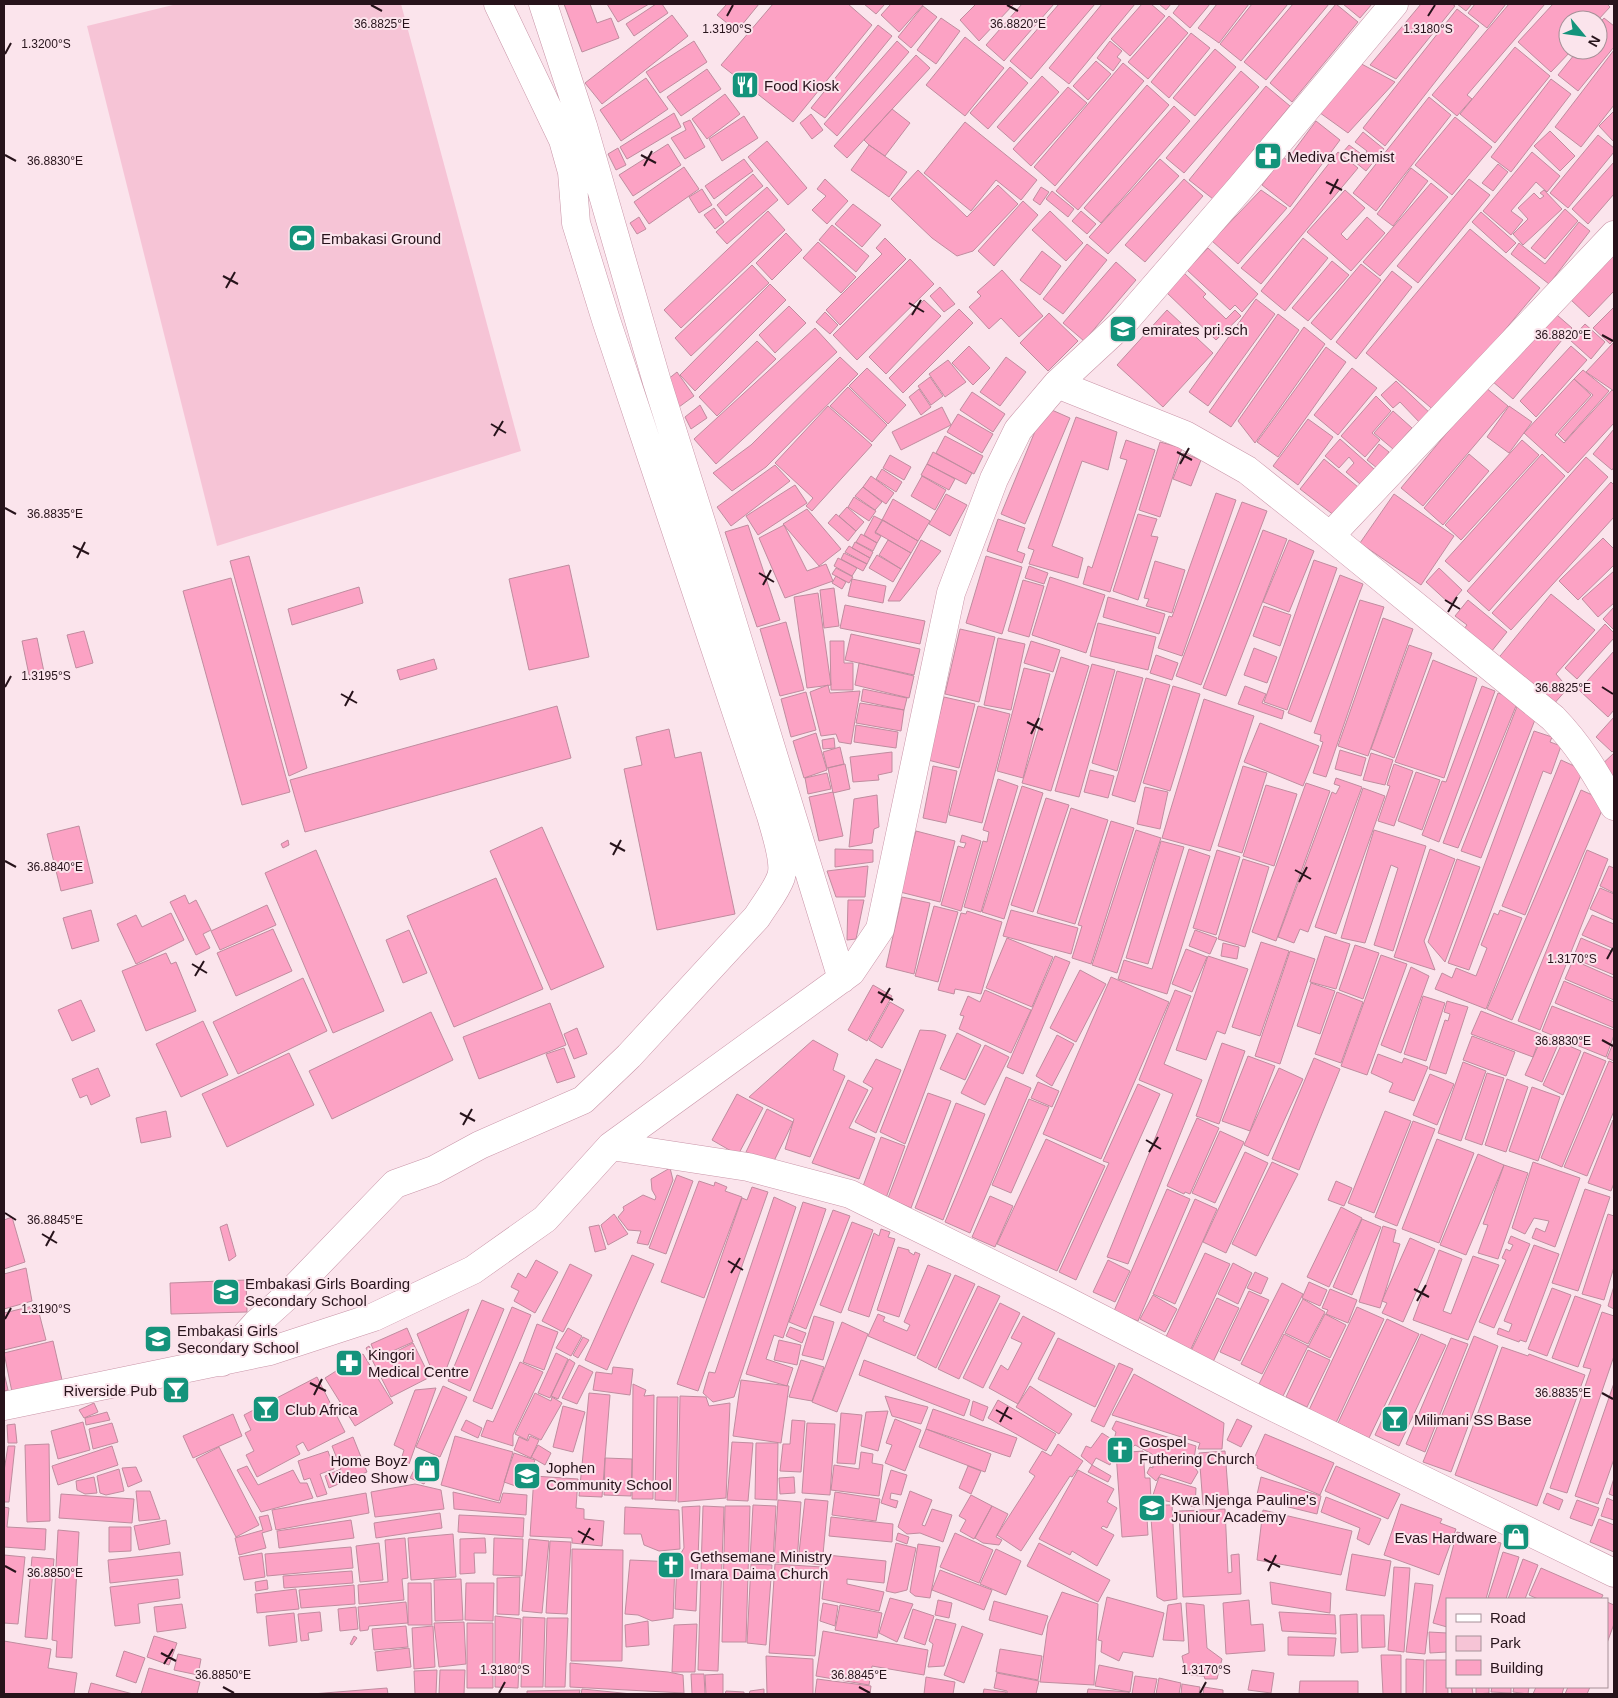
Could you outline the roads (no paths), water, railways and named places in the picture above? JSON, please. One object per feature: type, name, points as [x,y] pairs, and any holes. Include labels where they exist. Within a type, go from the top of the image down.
[{"type":"street","points":[[222,1362],[256,1324],[287,1296],[395,1184],[434,1170],[480,1145],[583,1100],[590,1094],[630,1056],[757,917],[774,892],[782,875],[780,848],[771,816],[609,329],[576,223],[572,172],[563,140],[498,4]]},
{"type":"street","points":[[543,4],[583,126],[657,382],[842,979]]},
{"type":"street","points":[[4,1406],[270,1351],[374,1317],[473,1270],[545,1219],[611,1146],[851,972],[880,929],[951,593],[994,479],[1018,430],[1057,384],[1126,321],[1394,4]]},
{"type":"street","points":[[1330,536],[1614,235]]},
{"type":"street","points":[[1057,384],[1185,434],[1247,470],[1553,718],[1574,740],[1591,765],[1614,806]]},
{"type":"street","points":[[611,1146],[748,1167],[850,1194],[1064,1299],[1257,1399],[1614,1573]]},
{"type":"place","name":"Food Kiosk","points":[[745,85]]},
{"type":"place","name":"Mediva Chemist","points":[[1268,156]]},
{"type":"place","name":"Embakasi Ground","points":[[302,238]]},
{"type":"place","name":"emirates pri.sch","points":[[1123,329]]},
{"type":"place","name":"Embakasi Girls Boarding Secondary School","points":[[226,1292]]},
{"type":"place","name":"Embakasi Girls Secondary School","points":[[158,1339]]},
{"type":"place","name":"Kingori Medical Centre","points":[[349,1363]]},
{"type":"place","name":"Riverside Pub","points":[[176,1390]]},
{"type":"place","name":"Club Africa","points":[[266,1409]]},
{"type":"place","name":"Milimani SS Base","points":[[1395,1419]]},
{"type":"place","name":"Gospel Futhering Church","points":[[1120,1450]]},
{"type":"place","name":"Home Boyz Video Show","points":[[427,1469]]},
{"type":"place","name":"Jophen Community School","points":[[527,1476]]},
{"type":"place","name":"Kwa Njenga Pauline's Juniour Academy","points":[[1152,1508]]},
{"type":"place","name":"Evas Hardware","points":[[1516,1537]]},
{"type":"place","name":"Gethsemane Ministry Imara Daima Church","points":[[671,1565]]}]
